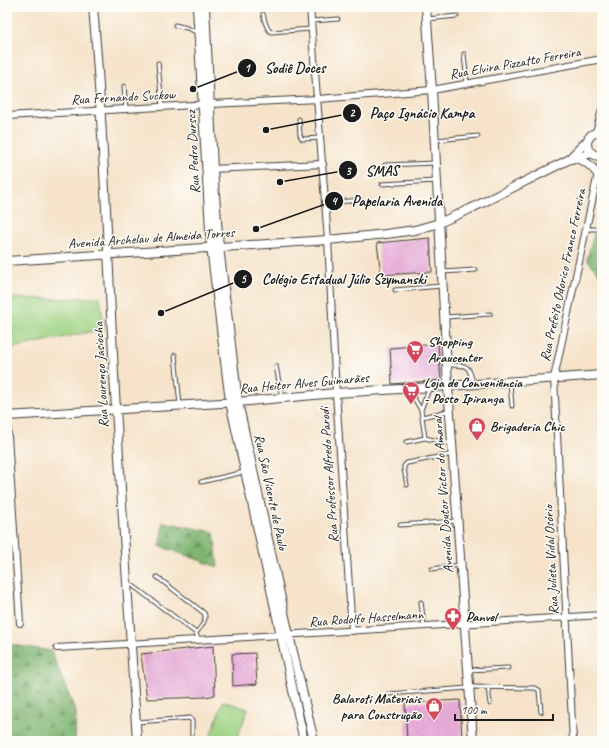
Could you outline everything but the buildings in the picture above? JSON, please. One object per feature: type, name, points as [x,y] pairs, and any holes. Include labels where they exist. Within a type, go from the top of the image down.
[{"type":"street","name":"Rua Lourenço Jasiocha","points":[[93,7],[99,74],[116,409],[137,741]]},
{"type":"street","name":"Rua Pedro Durscz","points":[[197,7],[198,33],[207,104]]},
{"type":"street","name":"Rua Pedro Durscz","points":[[205,7],[207,104],[215,247]]},
{"type":"street","name":"Rua Professor Alfredo Parodi","points":[[310,7],[323,164],[336,393],[352,631]]},
{"type":"street","name":"Avenida Doutor Victor do Amaral","points":[[426,7],[448,386],[473,741]]},
{"type":"street","name":"Rua Elvira Pizzatto Ferreira","points":[[432,90],[602,59]]},
{"type":"street","name":"Rua Fernando Suckow","points":[[7,116],[318,99],[432,90]]},
{"type":"street","points":[[599,132],[602,110]]},
{"type":"street","name":"Avenida Archelau de Almeida Torres","points":[[572,159],[592,134],[599,132]]},
{"type":"street","points":[[587,141],[589,150],[598,157]]},
{"type":"street","name":"Avenida Archelau de Almeida Torres","points":[[7,261],[328,240],[415,230],[439,223],[470,209],[572,159],[598,157]]},
{"type":"street","name":"Rua Prefeito Odorico Franco Ferreira","points":[[554,378],[598,179],[598,157]]},
{"type":"street","points":[[572,159],[584,160],[590,165],[598,179]]},
{"type":"street","points":[[210,169],[323,164]]},
{"type":"street","name":"Rua São Vicente de Paulo","points":[[215,247],[234,402],[246,472],[285,635],[314,741]]},
{"type":"street","name":"Rua Heitor Alves Guimarães","points":[[7,416],[234,402],[336,393],[429,388],[602,375]]},
{"type":"street","name":"Rua Julieta Vidal Osório","points":[[554,378],[574,741]]},
{"type":"street","name":"Rua São Vicente de Paulo","points":[[234,402],[285,635],[304,741]]},
{"type":"street","points":[[7,421],[20,623]]},
{"type":"street","name":"Rua Rodolfo Hasselmann","points":[[57,648],[197,637],[285,635],[602,615]]},
{"type":"lane","points":[[263,14],[267,27],[271,32],[312,29]]},
{"type":"lane","points":[[427,19],[457,16]]},
{"type":"lane","points":[[312,21],[338,19]]},
{"type":"lane","points":[[176,25],[198,33]]},
{"type":"lane","points":[[464,54],[467,84]]},
{"type":"lane","points":[[158,63],[162,107]]},
{"type":"lane","points":[[124,86],[126,109]]},
{"type":"lane","points":[[299,119],[300,135],[302,139],[321,138]]},
{"type":"lane","points":[[434,141],[478,136]]},
{"type":"lane","points":[[385,165],[436,162]]},
{"type":"lane","points":[[382,184],[437,181]]},
{"type":"lane","points":[[325,203],[361,200]]},
{"type":"lane","points":[[586,229],[602,229]]},
{"type":"lane","points":[[442,272],[476,270]]},
{"type":"lane","points":[[330,282],[343,280]]},
{"type":"lane","points":[[395,290],[442,286]]},
{"type":"lane","points":[[444,317],[490,314]]},
{"type":"lane","points":[[175,355],[180,405]]},
{"type":"lane","points":[[447,365],[461,365],[467,367],[470,371],[474,384]]},
{"type":"lane","points":[[276,366],[282,398]]},
{"type":"lane","points":[[510,382],[512,406]]},
{"type":"lane","points":[[426,438],[422,410],[429,388]]},
{"type":"lane","points":[[408,389],[422,410]]},
{"type":"lane","points":[[422,418],[450,410]]},
{"type":"lane","points":[[406,442],[426,438],[452,444]]},
{"type":"lane","points":[[407,485],[404,468],[407,463],[453,454]]},
{"type":"lane","points":[[201,482],[246,472]]},
{"type":"lane","points":[[400,526],[458,521]]},
{"type":"lane","points":[[432,569],[461,565]]},
{"type":"lane","points":[[126,581],[197,637],[206,616],[157,577]]},
{"type":"lane","points":[[421,602],[424,626]]},
{"type":"lane","points":[[467,670],[508,668]]},
{"type":"lane","points":[[388,694],[468,687],[535,688],[539,690],[541,712]]},
{"type":"lane","points":[[488,687],[490,704]]},
{"type":"lane","points":[[136,722],[190,718],[192,721],[192,738]]},
{"type":"green space","points":[[594,234],[602,235],[602,278],[587,259]]},
{"type":"green space","points":[[100,297],[104,329],[11,348],[7,298],[57,299]]},
{"type":"green space","points":[[163,522],[214,532],[218,567],[160,546]]},
{"type":"green space","points":[[7,644],[51,651],[76,713],[75,741],[7,741]]},
{"type":"green space","points":[[223,701],[248,709],[236,741],[209,741]]},
{"type":"place","name":"Sodiê Doces","points":[[193,89]]},
{"type":"place","name":"Paço Ignácio Kampa","points":[[266,130]]},
{"type":"place","name":"SMAS","points":[[280,182]]},
{"type":"place","name":"Papelaria Avenida","points":[[256,229]]},
{"type":"place","name":"Colégio Estadual Júlio Szymanski","points":[[161,313]]},
{"type":"place","name":"Shopping Araucenter","points":[[415,364]]},
{"type":"place","name":"Loja de Conveniência - Posto Ipiranga","points":[[411,405]]},
{"type":"place","name":"Brigaderia Chic","points":[[477,441]]},
{"type":"place","name":"Panvel","points":[[453,631]]},
{"type":"place","name":"Balaroti Materiais para Construção","points":[[434,721]]}]
